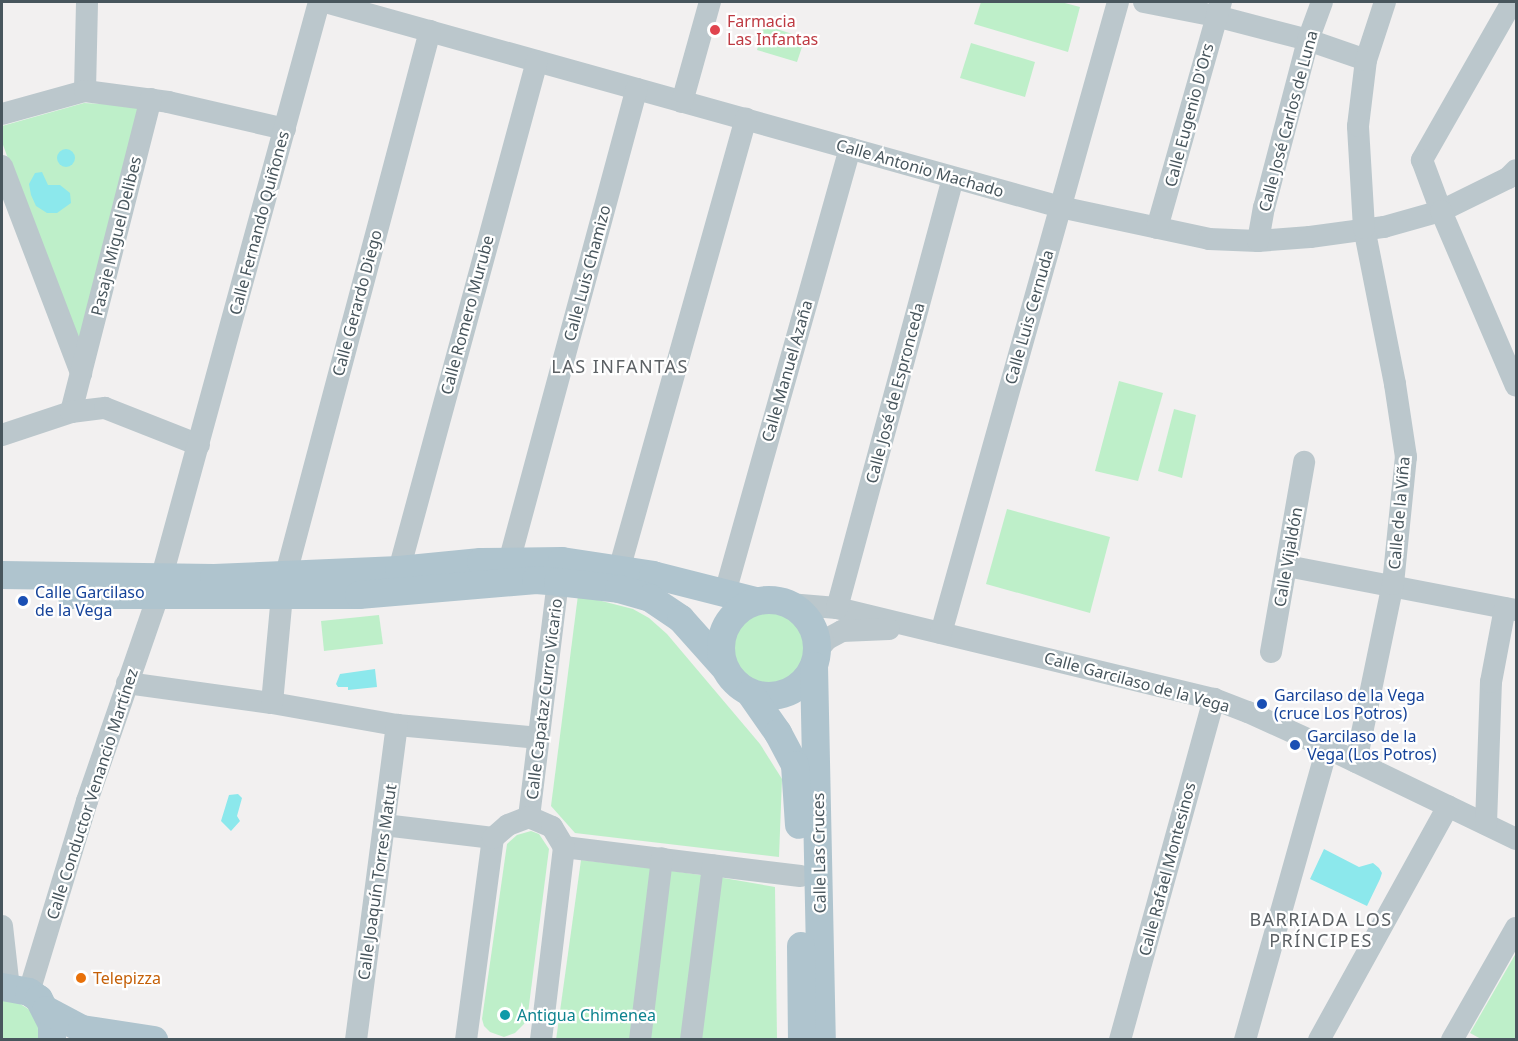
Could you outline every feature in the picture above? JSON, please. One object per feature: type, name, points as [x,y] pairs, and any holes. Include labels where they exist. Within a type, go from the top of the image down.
[{"type":"main road","points":[[284,585],[481,562],[562,561],[653,575],[756,601]]},
{"type":"main road","points":[[2,575],[160,586]]},
{"type":"main road","points":[[2,592],[160,586],[214,578],[359,595],[536,580],[619,590],[650,598],[681,619],[723,666],[734,682],[750,693],[765,697],[781,695],[795,689],[806,679],[816,659],[816,637],[811,623],[789,604],[767,599],[741,608],[729,619],[721,642],[723,666]]},
{"type":"main road","name":"Calle Las Cruces","points":[[816,659],[822,1040]]},
{"type":"main road","name":"Calle Las Cruces","points":[[750,693],[778,733],[795,765],[799,792],[802,1040]]},
{"type":"main road","points":[[21,994],[52,1024],[52,1040]]},
{"type":"main road","points":[[21,994],[82,1029],[154,1040]]},
{"type":"street","points":[[86,91],[87,2]]},
{"type":"street","name":"Calle Fernando Quiñones","points":[[160,586],[319,2]]},
{"type":"street","name":"Calle Antonio Machado","points":[[325,2],[1060,207],[1209,239],[1258,241],[1384,227],[1441,211],[1514,179]]},
{"type":"street","points":[[682,102],[707,2]]},
{"type":"street","name":"Calle Luis Cernuda","points":[[941,633],[1118,2]]},
{"type":"street","points":[[1144,2],[1218,9],[1366,60]]},
{"type":"street","name":"Calle José Carlos de Luna","points":[[1258,241],[1264,208],[1308,40],[1322,2]]},
{"type":"street","name":"Calle de la Viña","points":[[1356,762],[1393,584],[1406,457],[1395,384],[1364,228],[1358,126],[1366,60],[1385,2]]},
{"type":"street","points":[[1512,2],[1422,160],[1441,211],[1516,386]]},
{"type":"street","name":"Calle Eugenio D'Ors","points":[[1157,228],[1218,9]]},
{"type":"street","name":"Calle Gerardo Diego","points":[[272,703],[284,585],[430,31]]},
{"type":"street","name":"Calle Romero Murube","points":[[399,570],[537,61]]},
{"type":"street","name":"Calle Luis Chamizo","points":[[508,562],[637,89]]},
{"type":"street","points":[[2,114],[86,91],[151,99],[285,129]]},
{"type":"street","name":"Pasaje Miguel Delibes","points":[[71,412],[151,99]]},
{"type":"street","points":[[620,570],[746,120]]},
{"type":"street","name":"Calle Manuel Azaña","points":[[725,593],[850,148]]},
{"type":"street","points":[[2,166],[81,373]]},
{"type":"street","name":"Calle José de Espronceda","points":[[837,608],[953,178]]},
{"type":"street","points":[[2,435],[71,412],[105,408],[199,445]]},
{"type":"street","name":"Calle Vijaldón","points":[[1271,652],[1304,462]]},
{"type":"street","points":[[1287,566],[1393,584],[1511,609],[1491,682],[1486,824]]},
{"type":"street","name":"Calle Capataz Curro Vicario","points":[[529,817],[558,582]]},
{"type":"street","name":"Calle Conductor Venancio Martínez","points":[[21,994],[160,586]]},
{"type":"street","name":"Calle Garcilaso de la Vega","points":[[789,604],[837,608],[912,628],[1120,674],[1214,699],[1327,748],[1516,839]]},
{"type":"street","name":"Calle Garcilaso de la Vega","points":[[816,659],[827,639],[842,631],[912,628]]},
{"type":"street","points":[[128,683],[272,703],[397,725],[539,738]]},
{"type":"street","name":"Calle Rafael Montesinos","points":[[1120,1040],[1214,699]]},
{"type":"street","name":"Calle Joaquín Torres Matut","points":[[356,1040],[397,725]]},
{"type":"street","points":[[1245,1040],[1327,748]]},
{"type":"street","points":[[1319,1040],[1448,806]]},
{"type":"street","points":[[470,1039],[493,838],[508,825],[529,817],[552,827],[564,847],[541,1040]]},
{"type":"street","points":[[384,825],[493,838]]},
{"type":"street","points":[[564,847],[800,876]]},
{"type":"street","points":[[640,1040],[662,858]]},
{"type":"street","points":[[691,1040],[713,865]]},
{"type":"street","points":[[2,926],[21,994]]},
{"type":"street","points":[[1452,1040],[1516,928]]},
{"type":"green space","points":[[981,2],[1061,2],[1080,7],[1068,52],[974,24]]},
{"type":"green space","points":[[764,25],[805,38],[797,62],[757,50]]},
{"type":"green space","points":[[971,43],[1035,62],[1025,97],[960,78]]},
{"type":"green space","points":[[84,103],[142,106],[80,358],[2,142],[2,126]]},
{"type":"green space","points":[[1119,381],[1163,393],[1138,481],[1095,471]]},
{"type":"green space","points":[[1174,409],[1196,415],[1182,478],[1158,471]]},
{"type":"green space","points":[[1007,509],[1110,537],[1090,613],[986,584]]},
{"type":"green space","points":[[578,595],[633,609],[649,618],[667,634],[760,744],[782,779],[779,857],[575,833],[551,806]]},
{"type":"green space","points":[[768,609],[783,612],[795,620],[803,632],[806,647],[803,662],[795,674],[783,682],[768,685],[753,682],[741,674],[733,662],[730,647],[733,632],[741,620],[753,612]]},
{"type":"green space","points":[[379,615],[383,644],[324,651],[321,621]]},
{"type":"green space","points":[[531,831],[539,834],[549,849],[527,1021],[515,1033],[504,1037],[490,1032],[484,1026],[482,1019],[507,844],[517,835]]},
{"type":"green space","points":[[581,860],[658,869],[636,1039],[556,1040]]},
{"type":"green space","points":[[666,870],[707,876],[688,1039],[645,1040]]},
{"type":"green space","points":[[718,877],[775,887],[777,1039],[696,1040]]},
{"type":"green space","points":[[1516,953],[1516,1039],[1481,1039],[1470,1033]]},
{"type":"green space","points":[[2,1000],[17,1002],[30,1010],[38,1023],[38,1039],[2,1039]]},
{"type":"water","points":[[66,149],[72,152],[75,158],[72,164],[66,167],[60,164],[57,158],[60,152]]},
{"type":"water","points":[[42,172],[48,185],[60,185],[70,193],[71,203],[57,213],[47,213],[36,206],[31,195],[29,184],[35,173]]},
{"type":"water","points":[[375,669],[377,687],[348,690],[348,687],[338,687],[336,684],[340,674]]},
{"type":"water","points":[[238,794],[242,798],[237,816],[240,821],[231,831],[221,821],[229,795]]},
{"type":"water","points":[[1324,849],[1359,867],[1373,863],[1379,868],[1382,873],[1367,906],[1310,879]]},
{"type":"place","name":"Farmacia Las Infantas","points":[[715,30]]},
{"type":"place","name":"Calle Garcilaso de la Vega","points":[[23,601]]},
{"type":"place","name":"Garcilaso de la Vega (cruce Los Potros)","points":[[1262,704]]},
{"type":"place","name":"Garcilaso de la Vega (Los Potros)","points":[[1295,745]]},
{"type":"place","name":"Telepizza","points":[[81,978]]},
{"type":"place","name":"Antigua Chimenea","points":[[505,1015]]},
{"type":"district","name":"LAS INFANTAS","points":[[620,366]]},
{"type":"district","name":"BARRIADA LOS PRÍNCIPES","points":[[1321,930]]}]
